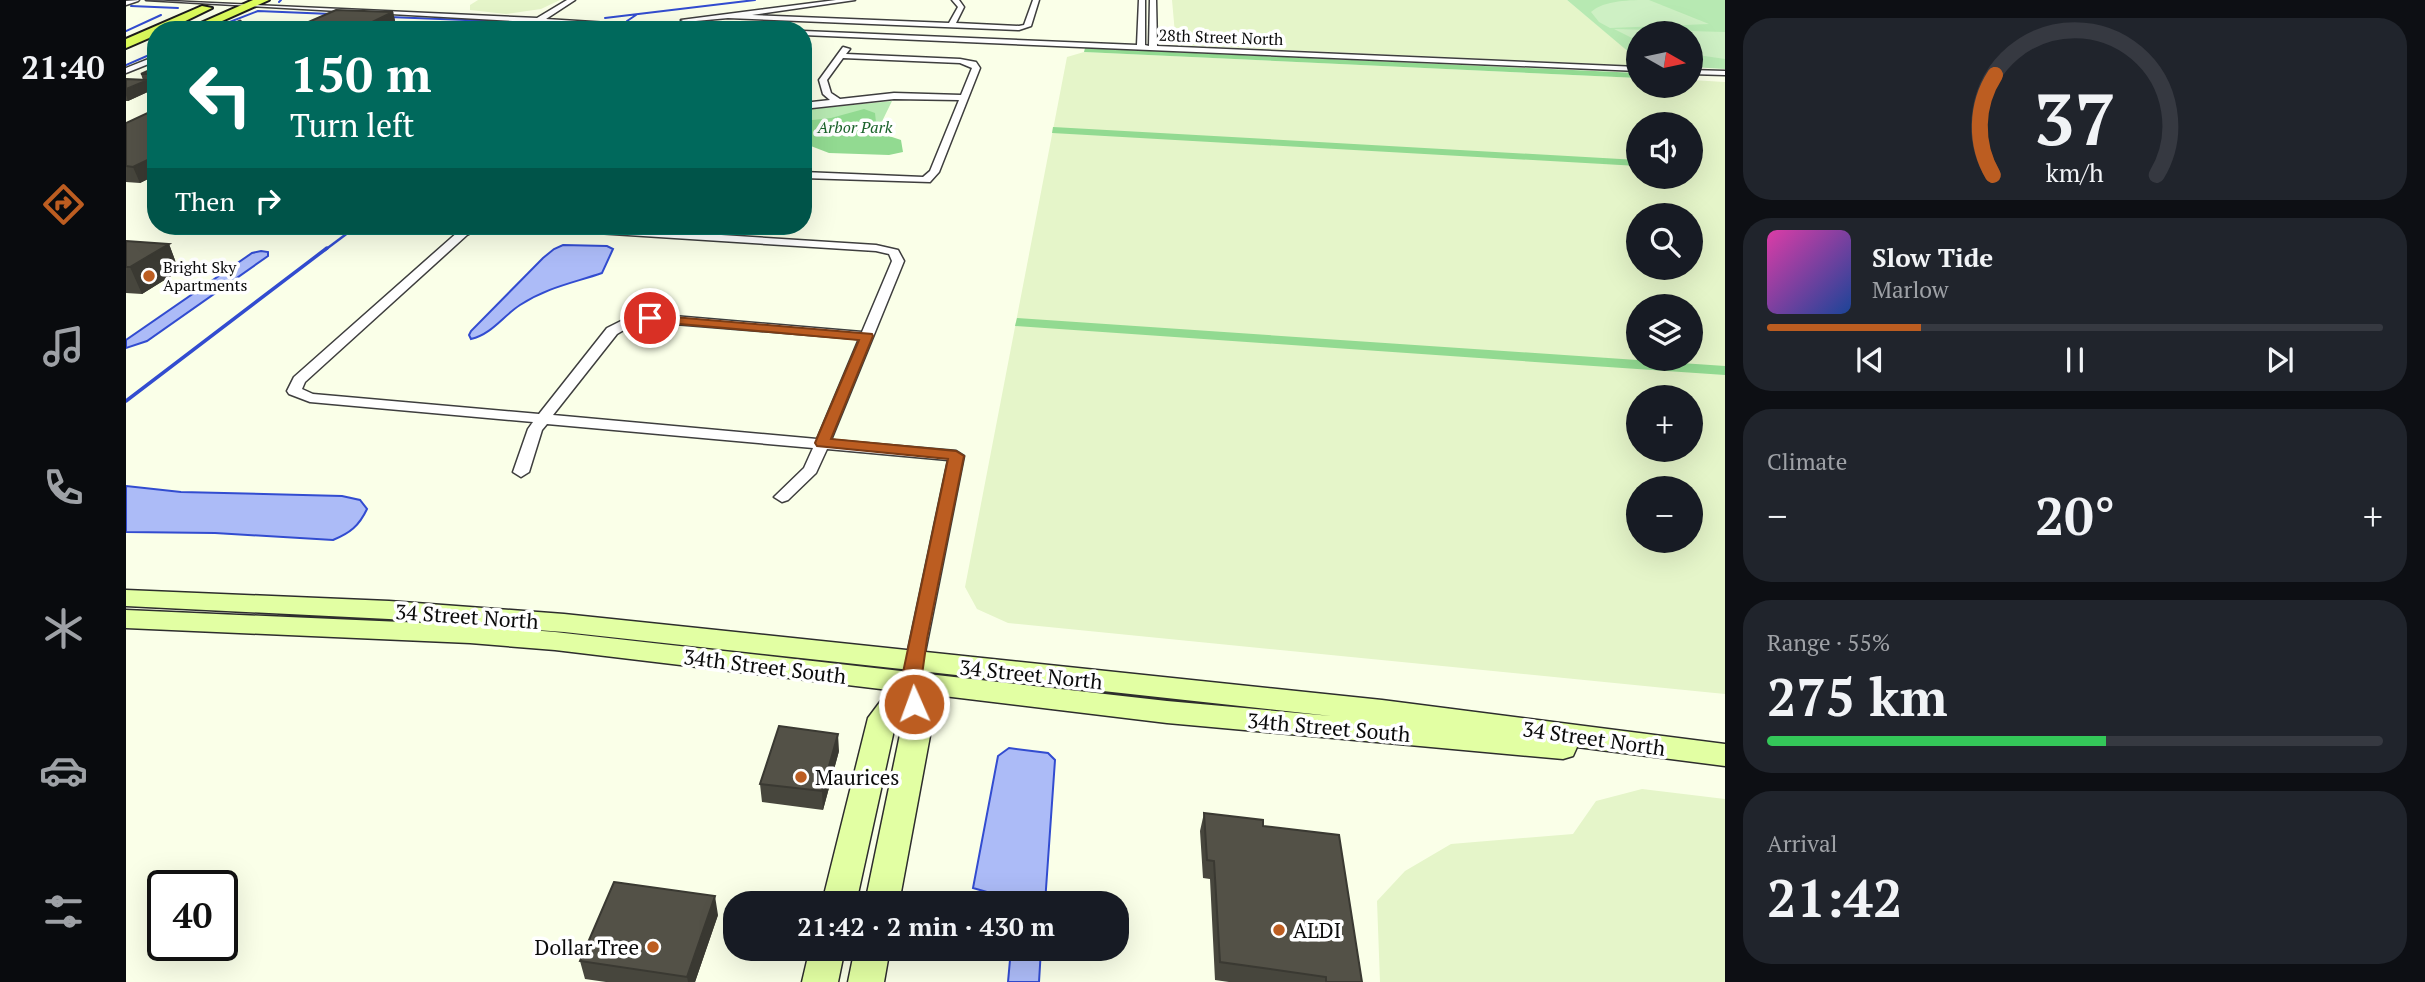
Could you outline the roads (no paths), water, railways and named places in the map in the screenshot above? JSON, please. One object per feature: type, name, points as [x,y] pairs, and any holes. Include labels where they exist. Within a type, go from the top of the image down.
[{"type":"main road","points":[[212,21],[263,0]]},
{"type":"main road","points":[[177,21],[220,2]]},
{"type":"main road","points":[[126,44],[147,34]]},
{"type":"main road","points":[[126,57],[147,48]]},
{"type":"main road","name":"34 Street North","points":[[126,598],[478,615],[913,672]]},
{"type":"main road","name":"34th Street South","points":[[126,619],[482,635],[913,672],[1167,712],[1594,751],[1710,754]]},
{"type":"main road","points":[[842,891],[883,718],[913,672]]},
{"type":"main road","points":[[884,891],[917,725],[913,672]]},
{"type":"main road","points":[[820,982],[825,961]]},
{"type":"main road","points":[[866,982],[870,961]]},
{"type":"street","points":[[126,3],[136,0]]},
{"type":"street","points":[[149,0],[562,21]]},
{"type":"street","points":[[310,8],[330,0]]},
{"type":"street","points":[[537,21],[572,0]]},
{"type":"street","points":[[952,25],[961,7],[955,0]]},
{"type":"street","points":[[728,16],[1024,27],[1036,0]]},
{"type":"street","points":[[1141,48],[1142,0]]},
{"type":"street","points":[[1153,0],[1153,48]]},
{"type":"street","points":[[669,19],[728,16],[852,1]]},
{"type":"street","points":[[838,102],[827,94],[824,80],[856,36],[870,22],[870,15],[866,10]]},
{"type":"street","name":"28th Street North","points":[[812,34],[1626,68]]},
{"type":"street","points":[[812,175],[926,180],[932,177],[976,68],[973,64],[841,56]]},
{"type":"street","points":[[126,71],[147,62]]},
{"type":"street","points":[[1703,72],[1725,73]]},
{"type":"street","points":[[126,85],[147,86]]},
{"type":"street","points":[[812,105],[894,96],[964,98]]},
{"type":"street","points":[[461,235],[299,380],[294,391],[310,398],[956,456],[913,672]]},
{"type":"street","points":[[700,235],[876,248],[894,252],[898,261],[811,470],[798,485],[782,497]]},
{"type":"street","points":[[522,472],[535,429],[612,331],[631,321],[650,318],[867,336]]},
{"type":"water","points":[[563,245],[607,246],[613,249],[602,273],[530,299],[485,333],[471,339],[471,331],[543,258]]},
{"type":"water","points":[[268,252],[268,256],[147,341],[126,348],[126,340],[252,253]]},
{"type":"water","points":[[126,486],[181,492],[342,496],[360,500],[367,509],[353,528],[333,540],[215,533],[126,532]]},
{"type":"water","points":[[1009,748],[1048,753],[1055,760],[1046,891],[984,891],[973,888],[998,756]]},
{"type":"water","points":[[1010,961],[1040,961],[1039,982],[1008,982]]},
{"type":"waterway","points":[[605,18],[755,0]]},
{"type":"waterway","points":[[131,6],[178,8]]},
{"type":"waterway","points":[[232,21],[258,11],[331,14]]},
{"type":"waterway","points":[[148,21],[161,15]]},
{"type":"waterway","points":[[627,21],[636,15]]},
{"type":"waterway","points":[[389,17],[489,21]]},
{"type":"waterway","points":[[126,31],[147,21]]},
{"type":"waterway","points":[[126,65],[147,56]]},
{"type":"waterway","points":[[325,250],[345,235]]},
{"type":"waterway","points":[[126,401],[327,248]]},
{"type":"place","name":"Bright Sky Apartments","points":[[149,276]]},
{"type":"place","name":"Maurices","points":[[801,777]]},
{"type":"place","name":"ALDI","points":[[1279,930]]},
{"type":"place","name":"Dollar Tree","points":[[653,947]]},
{"type":"park label","name":"Arbor Park","points":[[855,127]]}]
